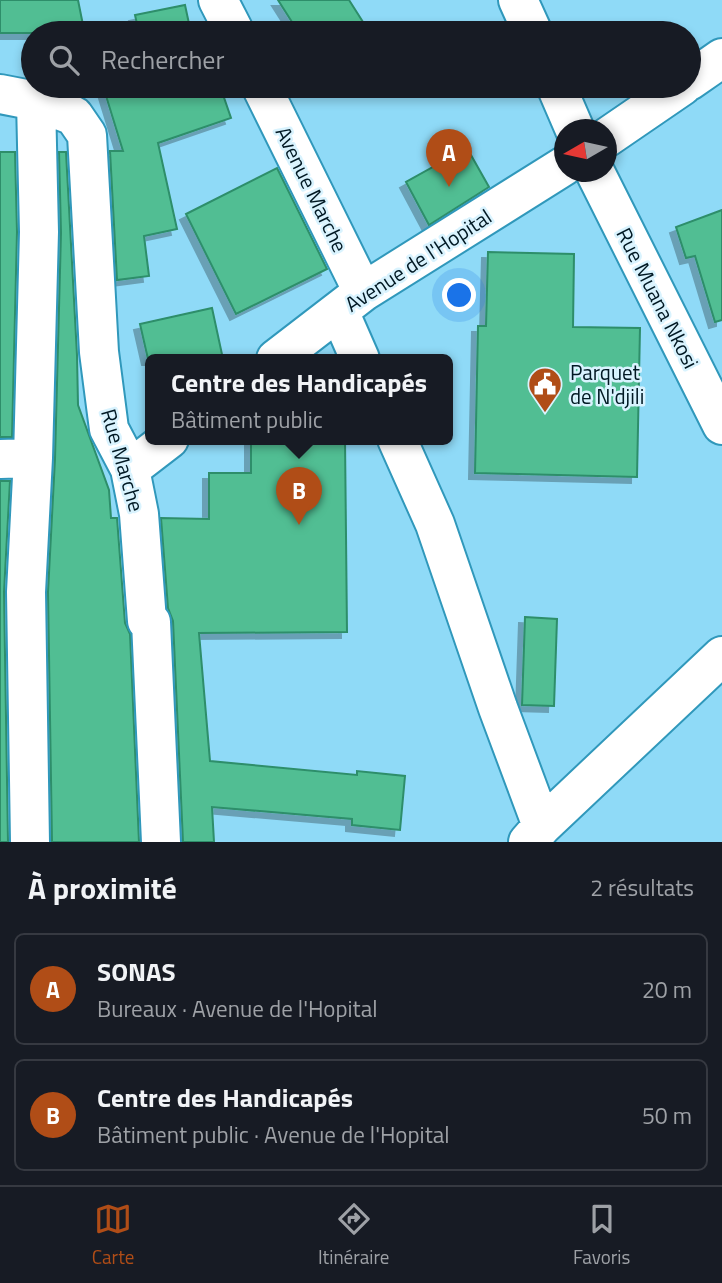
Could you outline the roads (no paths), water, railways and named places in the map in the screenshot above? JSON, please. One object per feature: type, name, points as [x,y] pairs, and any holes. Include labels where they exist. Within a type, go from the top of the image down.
[{"type":"street","points":[[218,0],[228,21]]},
{"type":"street","points":[[518,0],[528,21]]},
{"type":"street","points":[[701,73],[722,58]]},
{"type":"street","points":[[18,97],[39,232],[17,458],[26,592],[30,842]]},
{"type":"street","name":"Rue Marche","points":[[18,97],[74,116],[88,135],[99,352],[109,429],[130,469],[139,514],[148,621],[151,622],[161,842]]},
{"type":"street","name":"Avenue Marche","points":[[266,98],[351,302],[359,354]]},
{"type":"street","points":[[561,98],[570,119]]},
{"type":"street","points":[[617,131],[665,98]]},
{"type":"street","name":"Avenue de l'Hopital","points":[[282,354],[351,302],[554,173]]},
{"type":"street","name":"Rue Muana Nkosi","points":[[600,182],[722,425]]},
{"type":"street","points":[[130,469],[161,445]]},
{"type":"street","points":[[400,445],[435,524],[498,709],[535,834],[722,656]]},
{"type":"place","name":"SONAS","points":[[449,187]]},
{"type":"place","name":"Parquet de N'djili","points":[[545,414]]},
{"type":"place","name":"Centre des Handicapés","points":[[299,525]]}]
